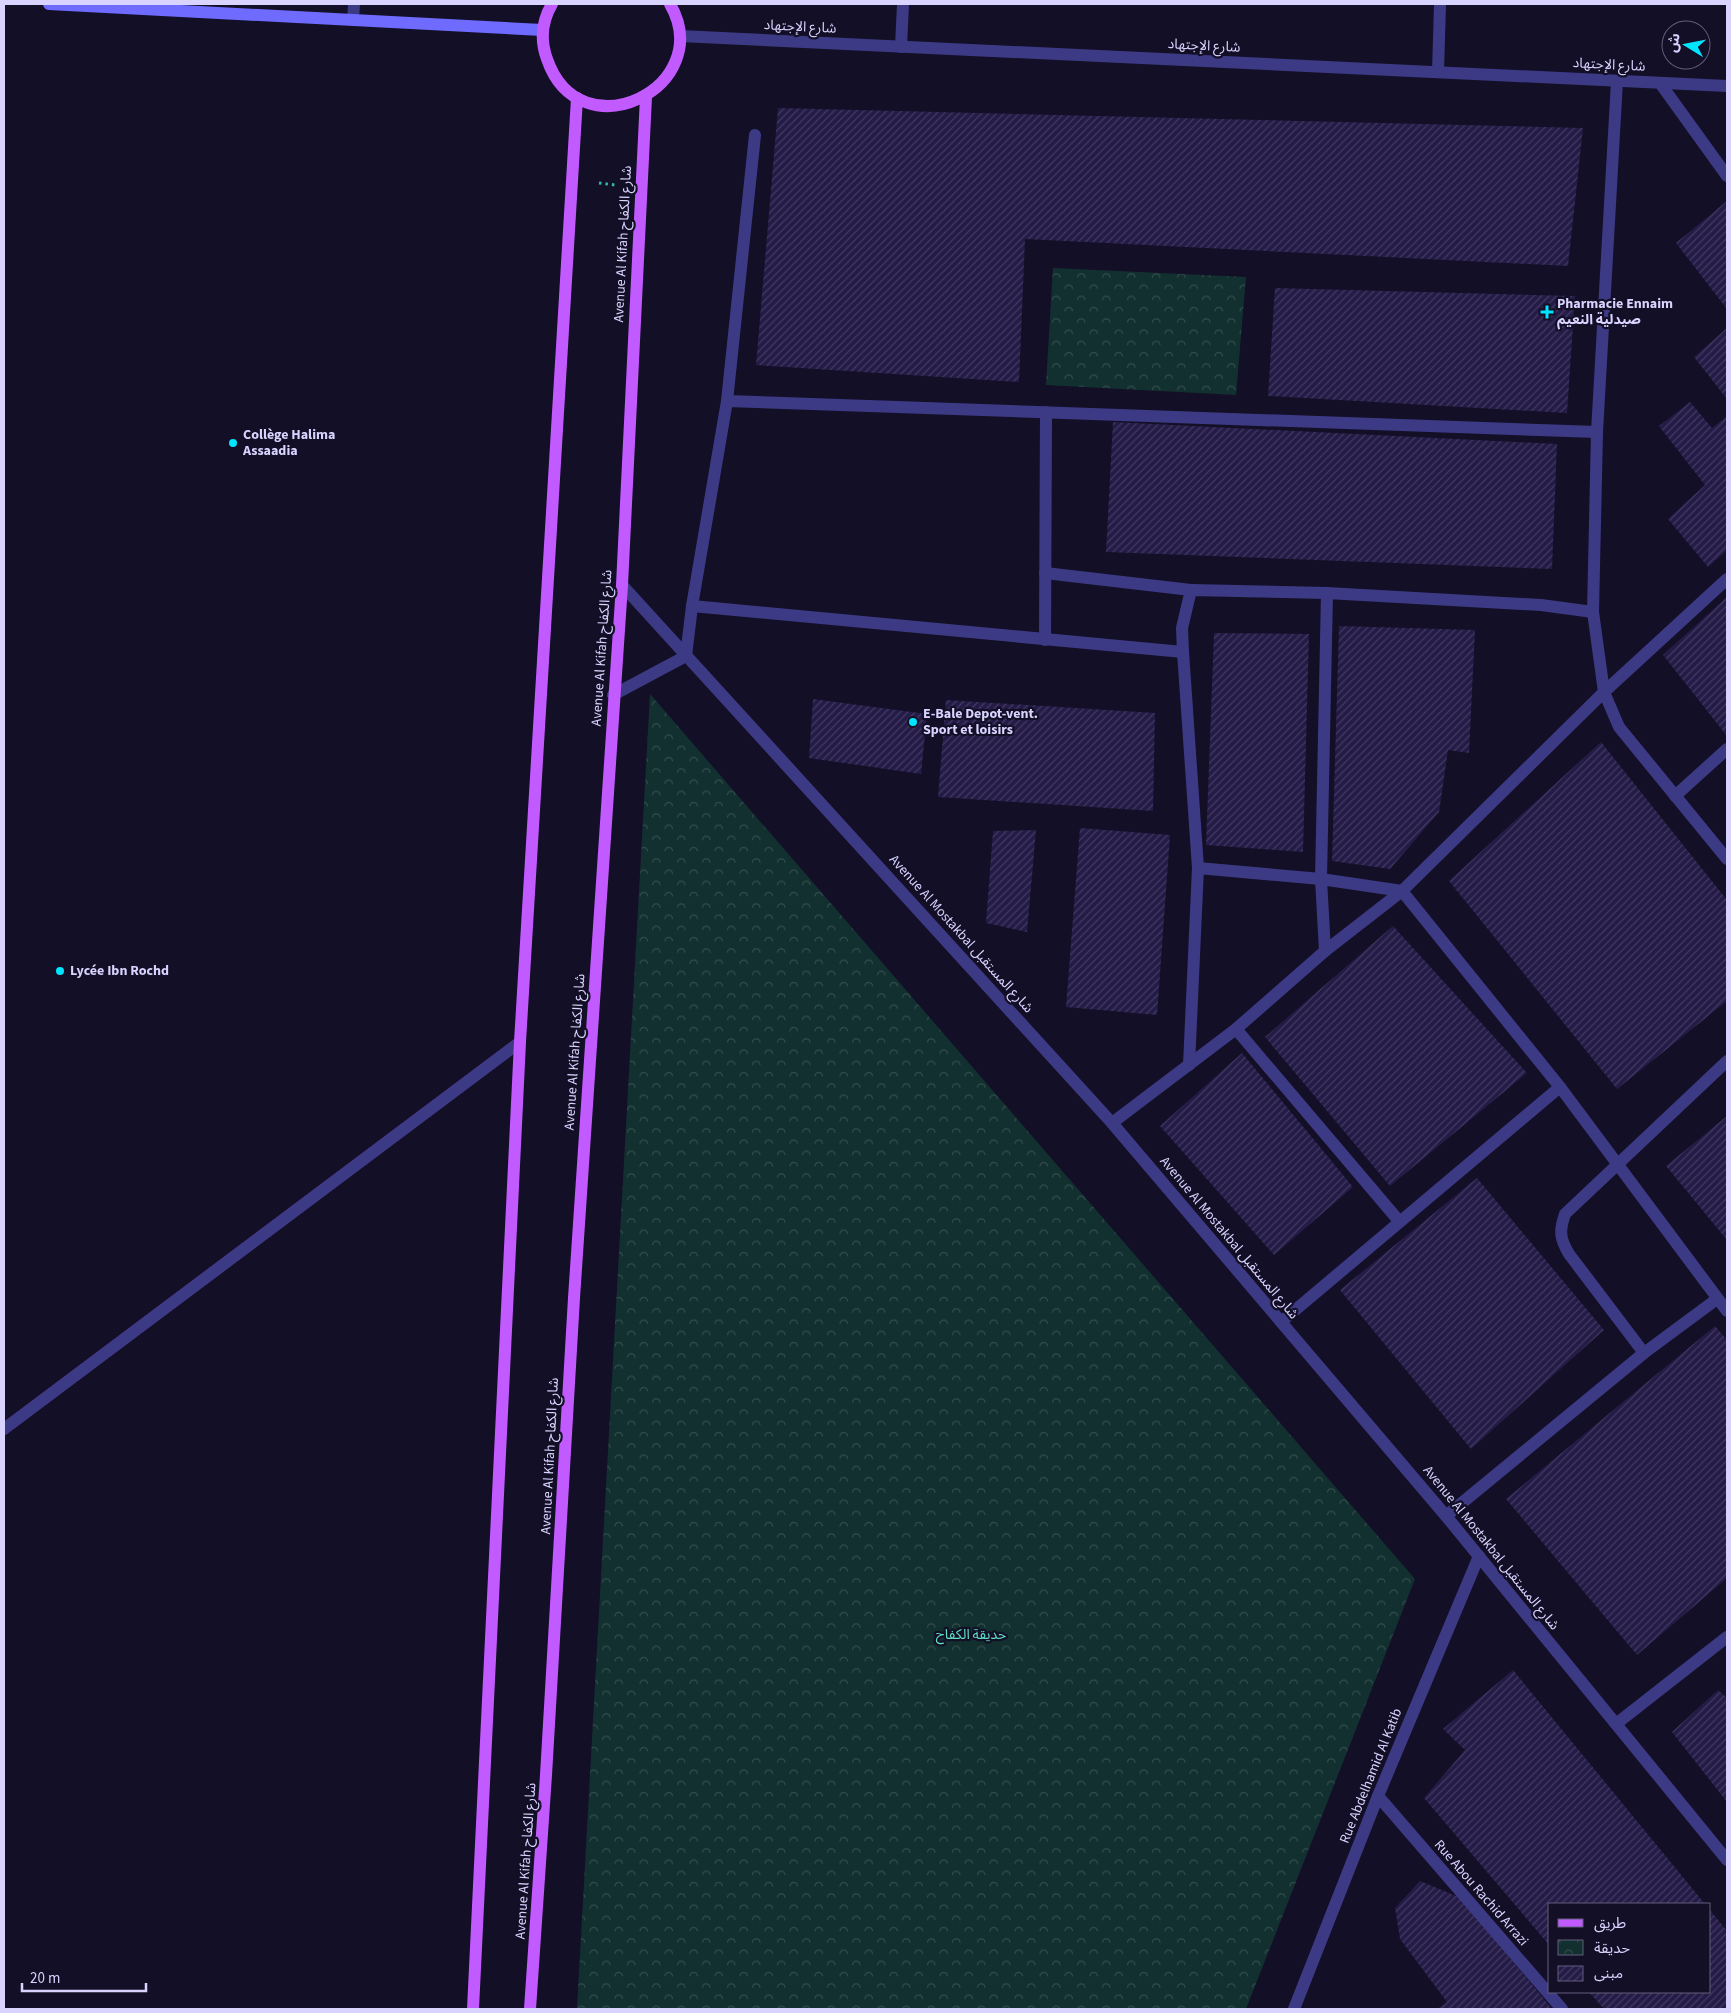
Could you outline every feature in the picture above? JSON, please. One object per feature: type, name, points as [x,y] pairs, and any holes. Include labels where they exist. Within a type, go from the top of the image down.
[{"type":"main road","points":[[49,4],[191,8],[353,20],[542,30]]},
{"type":"main road","points":[[552,4],[542,30],[544,50],[550,69],[561,85],[577,98],[600,106],[624,105],[646,97],[660,85],[671,71],[677,54],[680,36],[676,14],[670,4]]},
{"type":"main road","name":"Avenue Al Kifah شارع الكفاح","points":[[530,2009],[613,695],[622,586],[640,188],[646,97]]},
{"type":"main road","points":[[473,2009],[520,1042],[577,98]]},
{"type":"street","points":[[353,20],[354,4]]},
{"type":"street","points":[[901,47],[903,4]]},
{"type":"street","points":[[1438,72],[1440,4]]},
{"type":"street","name":"شارع الإجتهاد","points":[[680,36],[1727,86]]},
{"type":"street","points":[[1617,80],[1597,432],[1593,612],[1604,692],[1619,727],[1727,859]]},
{"type":"street","points":[[1660,83],[1727,176]]},
{"type":"street","points":[[613,695],[686,656],[692,606],[726,401],[755,135]]},
{"type":"street","points":[[726,401],[1597,432]]},
{"type":"street","points":[[1045,640],[1046,412]]},
{"type":"street","points":[[1045,573],[1190,590],[1327,593],[1541,605],[1593,612]]},
{"type":"street","points":[[1112,1123],[1236,1029],[1325,951],[1402,891],[1604,692],[1727,579]]},
{"type":"street","name":"Avenue Al Mostakbal شارع المستقبل","points":[[622,586],[1112,1123],[1446,1516],[1727,1860]]},
{"type":"street","points":[[1189,1065],[1198,868],[1182,628],[1190,590]]},
{"type":"street","points":[[1325,951],[1321,880],[1327,593]]},
{"type":"street","points":[[692,606],[1183,652]]},
{"type":"street","points":[[1674,796],[1727,749]]},
{"type":"street","points":[[1198,868],[1321,880],[1402,891],[1560,1087],[1716,1299],[1727,1311]]},
{"type":"street","points":[[1236,1029],[1400,1221]]},
{"type":"street","points":[[4,1429],[520,1042]]},
{"type":"street","points":[[1644,1354],[1569,1254],[1562,1242],[1560,1230],[1565,1214],[1727,1061]]},
{"type":"street","points":[[1281,1322],[1560,1087]]},
{"type":"street","points":[[1446,1516],[1644,1354],[1716,1299]]},
{"type":"street","name":"Rue Abdelhamid Al Katib","points":[[1294,2009],[1378,1796],[1479,1556]]},
{"type":"street","points":[[1616,1724],[1727,1637]]},
{"type":"street","name":"Rue Abou Rachid Arrazi","points":[[1378,1796],[1548,1993]]},
{"type":"street","name":"Rue Abou Rachid Arrazi","points":[[1548,1993],[1562,2009]]},
{"type":"path","points":[[572,180],[640,188]]},
{"type":"green space","points":[[1053,268],[1246,277],[1236,395],[1046,385]]},
{"type":"green space","name":"حديقة الكفاح","points":[[650,694],[1415,1579],[1246,2009],[577,2009]]},
{"type":"building","points":[[778,108],[1583,128],[1568,266],[1025,239],[1019,382],[756,365]]},
{"type":"building","points":[[1727,201],[1727,309],[1676,243]]},
{"type":"building","points":[[1275,288],[1575,296],[1567,413],[1268,396]]},
{"type":"building","points":[[1727,328],[1727,399],[1694,357]]},
{"type":"building","points":[[1690,402],[1712,428],[1727,416],[1727,550],[1708,567],[1668,519],[1705,485],[1659,426]]},
{"type":"building","points":[[1113,422],[1557,444],[1552,569],[1106,552]]},
{"type":"building","points":[[1727,597],[1727,736],[1663,655]]},
{"type":"building","points":[[1339,626],[1475,630],[1469,753],[1448,750],[1439,812],[1390,869],[1332,861]]},
{"type":"building","points":[[1214,633],[1309,634],[1303,852],[1206,845]]},
{"type":"building","points":[[813,699],[927,714],[921,774],[809,758]]},
{"type":"building","points":[[946,700],[1155,713],[1153,811],[938,797]]},
{"type":"building","points":[[1601,742],[1727,900],[1727,1001],[1617,1089],[1449,881]]},
{"type":"building","points":[[1080,828],[1170,835],[1157,1015],[1066,1007]]},
{"type":"building","points":[[1036,830],[1027,932],[986,923],[993,831]]},
{"type":"building","points":[[1393,926],[1527,1073],[1390,1186],[1265,1037]]},
{"type":"building","points":[[1242,1053],[1353,1187],[1274,1255],[1160,1126]]},
{"type":"building","points":[[1727,1116],[1727,1240],[1666,1166]]},
{"type":"building","points":[[1477,1178],[1604,1330],[1471,1449],[1340,1290]]},
{"type":"building","points":[[1715,1326],[1727,1340],[1727,1578],[1637,1655],[1506,1499]]},
{"type":"building","points":[[1513,1670],[1704,1903],[1548,1903],[1548,1944],[1424,1798],[1465,1750],[1443,1729]]},
{"type":"building","points":[[1718,1690],[1727,1698],[1727,1802],[1672,1732]]},
{"type":"building","points":[[1420,1881],[1461,1898],[1552,2009],[1437,2009],[1447,2002],[1400,1939],[1395,1908]]},
{"type":"building","points":[[1711,1911],[1727,1931],[1727,2009],[1604,2009],[1590,1993],[1711,1993]]},
{"type":"place","name":"Pharmacie Ennaim صيدلية النعيم","points":[[1547,312]]},
{"type":"place","name":"Collège Halima Assaadia","points":[[233,443]]},
{"type":"place","name":"E-Bale Depot-vent. Sport et loisirs","points":[[913,722]]},
{"type":"place","name":"Lycée Ibn Rochd","points":[[60,971]]}]
